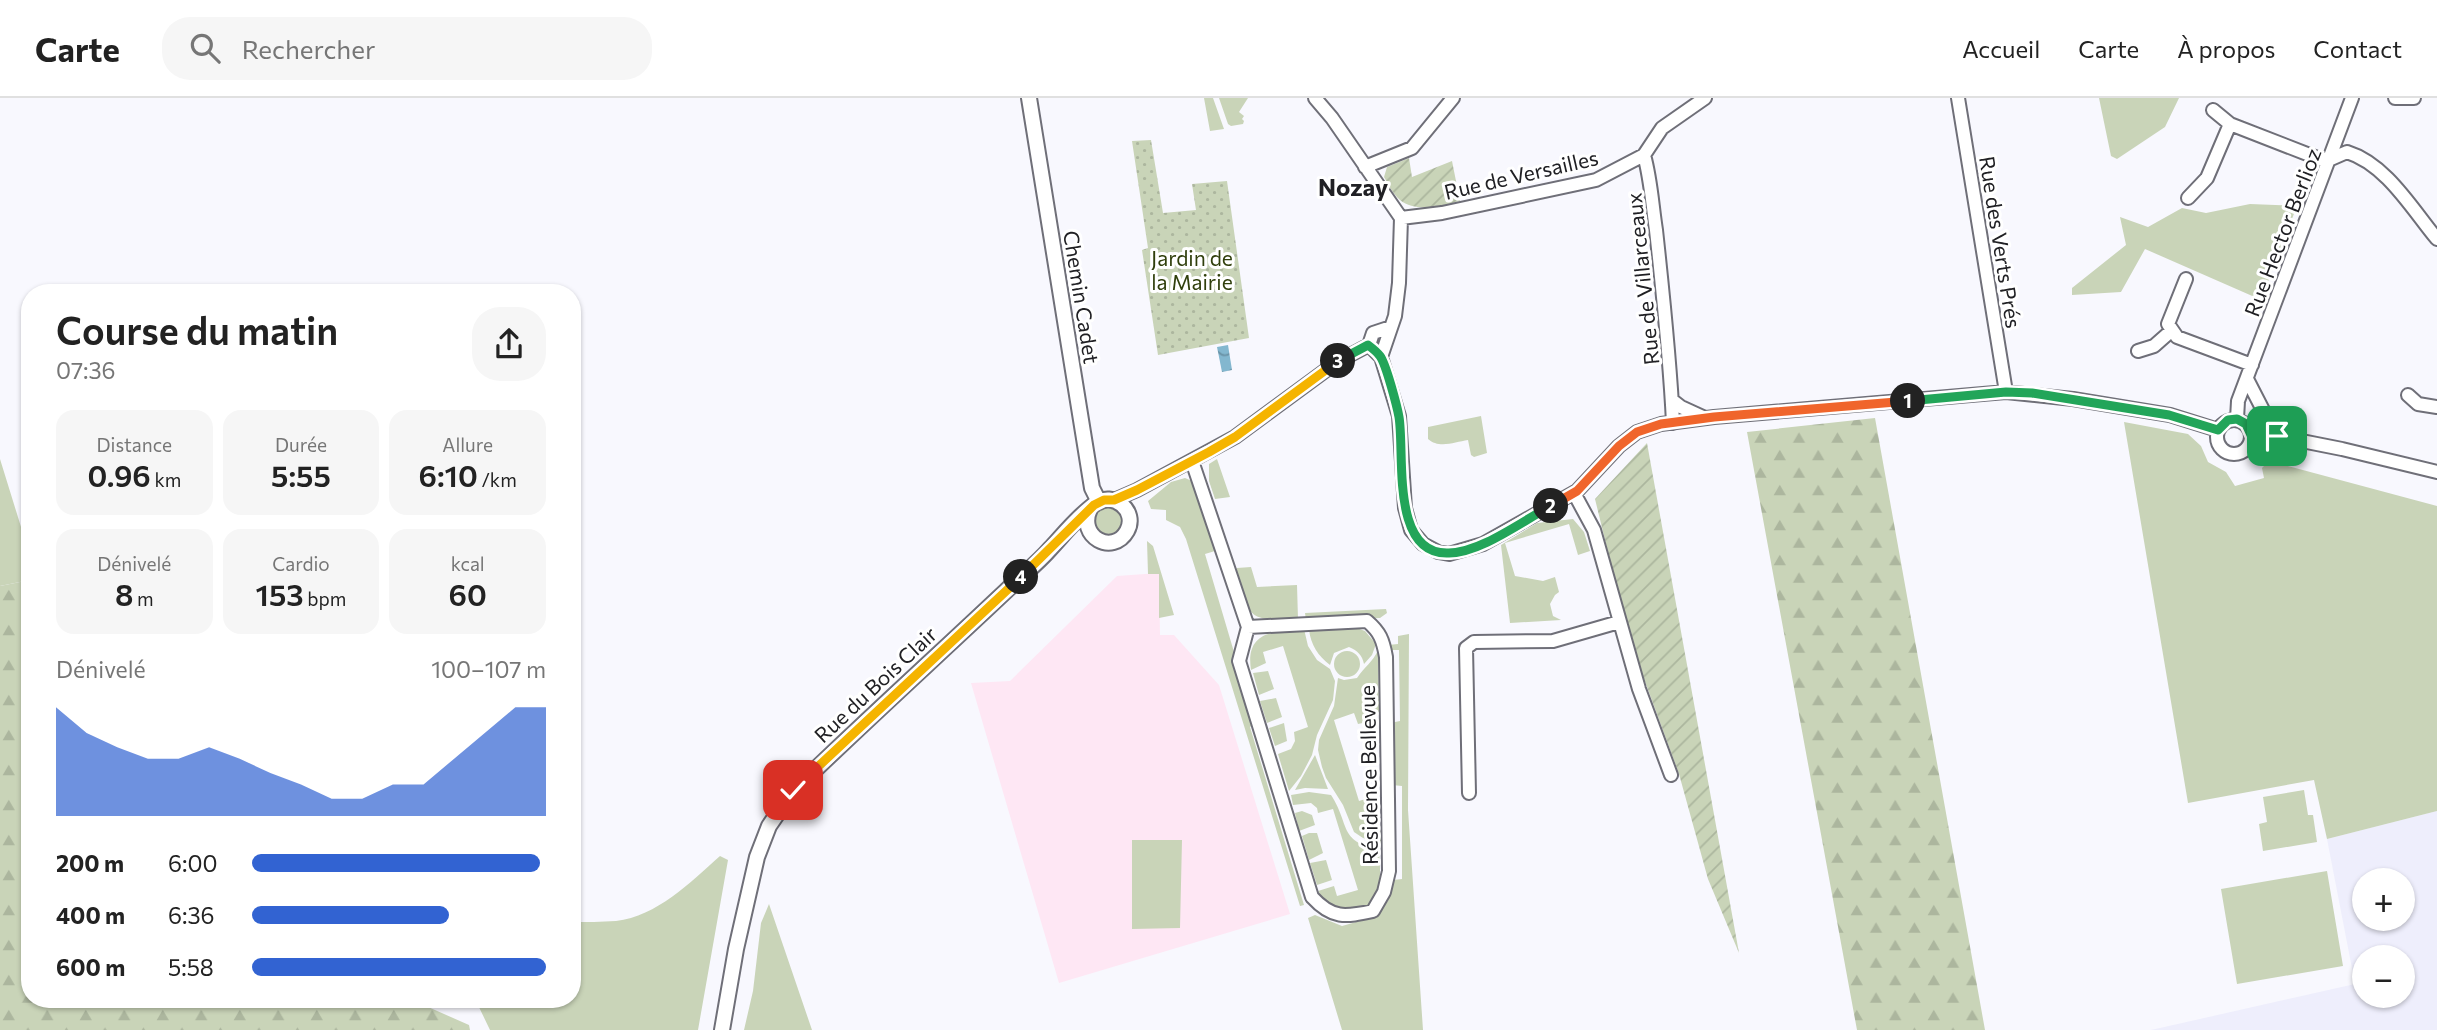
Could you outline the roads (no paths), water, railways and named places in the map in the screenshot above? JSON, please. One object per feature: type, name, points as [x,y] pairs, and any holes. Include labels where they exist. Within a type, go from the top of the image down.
[{"type":"street","name":"Chemin Cadet","points":[[1029,98],[1094,505]]},
{"type":"street","points":[[1365,167],[1412,148],[1453,98]]},
{"type":"street","name":"Rue de Versailles","points":[[1401,218],[1441,213],[1597,180],[1644,155],[1662,128],[1705,98]]},
{"type":"street","name":"Rue des Verts Prés","points":[[1958,98],[2006,392]]},
{"type":"street","name":"Rue Hector Berlioz","points":[[2237,419],[2238,401],[2352,98]]},
{"type":"street","points":[[2395,98],[2414,98]]},
{"type":"street","points":[[1318,101],[1401,218],[1395,316],[1381,357]]},
{"type":"street","points":[[2213,110],[2231,124],[2320,159],[2331,159],[2347,152],[2359,156],[2384,176],[2437,239]]},
{"type":"street","points":[[2188,198],[2207,178],[2231,124]]},
{"type":"street","name":"Rue de Villarceaux","points":[[1644,155],[1651,180],[1670,349],[1673,423]]},
{"type":"street","points":[[2186,279],[2168,324],[2171,331],[2177,337],[2252,365]]},
{"type":"street","points":[[1137,490],[1128,511],[1129,525],[1123,537],[1117,541],[1099,541],[1091,534],[1086,521],[1094,505],[1137,490],[1235,437],[1337,362],[1368,345],[1373,333],[1391,327]]},
{"type":"street","points":[[2138,351],[2154,346],[2171,331]]},
{"type":"street","points":[[1368,345],[1381,357],[1399,416],[1405,508],[1411,530],[1423,544],[1448,554],[1483,544],[1574,493],[1619,446],[1637,432],[1673,423],[2006,392],[2073,399],[2169,415],[2218,430]]},
{"type":"street","points":[[2247,379],[2266,416]]},
{"type":"street","points":[[2408,395],[2417,404],[2437,407]]},
{"type":"street","points":[[1672,400],[1705,418]]},
{"type":"street","points":[[2237,419],[2246,424],[2252,437],[2251,443],[2244,451],[2228,453],[2223,451],[2217,441],[2218,430],[2228,420],[2237,419]]},
{"type":"street","points":[[2252,437],[2277,436],[2437,472]]},
{"type":"street","points":[[1192,461],[1248,628]]},
{"type":"street","points":[[1574,493],[1594,530],[1639,689],[1671,775]]},
{"type":"street","points":[[1114,500],[1128,511]]},
{"type":"street","name":"Rue du Bois Clair","points":[[722,1030],[751,876],[769,826],[783,803],[822,762],[1049,551],[1094,505]]},
{"type":"street","name":"Rue du Bois Clair","points":[[1049,551],[1070,539],[1091,534]]},
{"type":"street","name":"Résidence Bellevue","points":[[1367,621],[1378,630],[1383,640],[1386,657],[1389,871],[1384,892],[1373,911],[1351,916],[1325,911],[1312,897],[1239,661],[1248,628],[1367,621]]},
{"type":"street","points":[[1469,793],[1466,648],[1475,642],[1553,641],[1619,622]]},
{"type":"water","points":[[1228,345],[1232,370],[1222,372],[1217,347]]},
{"type":"district","name":"Nozay","points":[[1353,186]]},
{"type":"park label","name":"Jardin de la Mairie","points":[[1192,269]]}]
